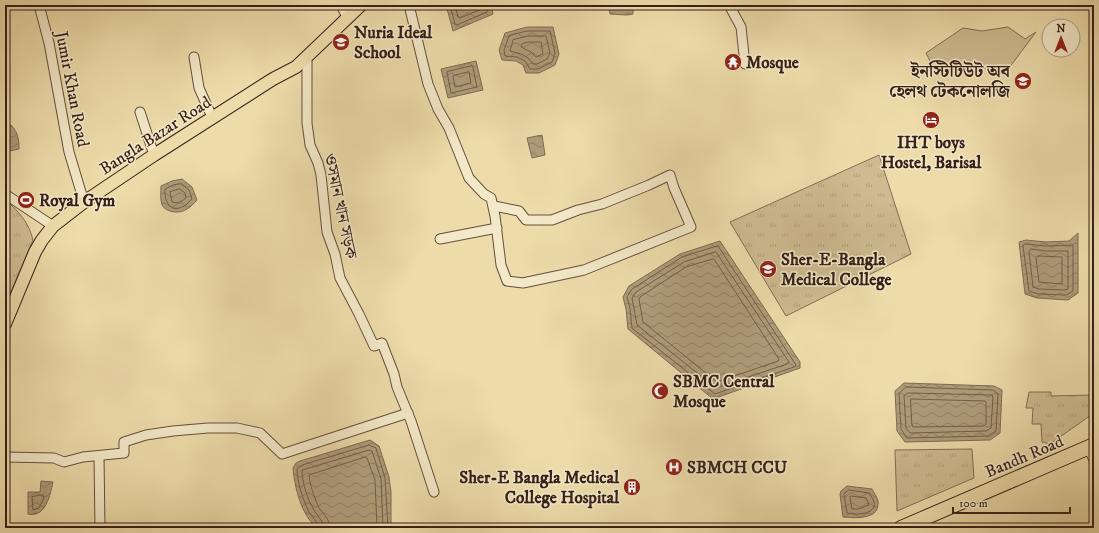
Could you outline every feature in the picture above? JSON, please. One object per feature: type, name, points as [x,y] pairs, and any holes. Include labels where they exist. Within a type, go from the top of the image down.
[{"type":"highway","name":"Bandh Road","points":[[901,528],[1092,453]]},
{"type":"highway","name":"Bandh Road","points":[[922,528],[1092,453]]},
{"type":"main road","name":"Bangla Bazar Road","points":[[5,324],[35,252],[53,226],[84,202],[212,117],[273,79],[296,67],[361,5]]},
{"type":"street","name":"Jumir Khan Road","points":[[39,5],[49,43],[69,152],[84,202]]},
{"type":"street","points":[[342,5],[348,19]]},
{"type":"street","points":[[409,5],[428,84],[438,109],[449,128],[469,178],[484,194],[491,198],[494,206],[501,265],[507,282],[523,283],[553,278],[584,270],[691,227],[670,175],[602,204],[578,210],[552,220],[526,220],[519,211],[494,206]]},
{"type":"street","points":[[730,5],[741,26],[745,64]]},
{"type":"street","points":[[194,57],[199,88],[212,117]]},
{"type":"street","name":"ওসমান খান সড়ক","points":[[307,58],[307,123],[310,145],[318,163],[321,175],[327,232],[335,254],[340,278],[374,346],[382,343],[394,374],[397,387],[408,413]]},
{"type":"street","points":[[140,112],[154,155]]},
{"type":"street","points":[[5,194],[53,226]]},
{"type":"street","points":[[440,239],[497,228]]},
{"type":"street","points":[[5,457],[54,458],[64,462],[83,457],[124,453],[124,442],[146,435],[208,428],[237,428],[260,433],[282,454],[408,413],[434,492]]},
{"type":"street","points":[[99,456],[100,528]]},
{"type":"green space","points":[[1008,27],[1025,39],[1036,32],[1009,68],[934,69],[926,53],[963,28],[982,31]]},
{"type":"green space","points":[[879,155],[911,254],[786,316],[730,222]]},
{"type":"green space","points":[[5,200],[15,208],[23,218],[29,228],[33,240],[5,306]]},
{"type":"green space","points":[[1029,392],[1051,392],[1051,396],[1093,395],[1094,413],[1050,444],[1042,442],[1041,424],[1032,424],[1033,408],[1026,408]]},
{"type":"green space","points":[[972,449],[974,478],[897,511],[895,450]]},
{"type":"water","points":[[446,5],[491,5],[493,14],[453,31]]},
{"type":"water","points":[[609,5],[633,5],[633,14],[610,14]]},
{"type":"water","points":[[527,27],[553,27],[559,54],[555,65],[539,73],[526,73],[523,65],[516,61],[502,60],[499,50],[505,33]]},
{"type":"water","points":[[476,61],[483,90],[448,98],[441,69]]},
{"type":"water","points":[[5,124],[11,125],[17,133],[19,149],[5,152]]},
{"type":"water","points":[[542,135],[545,155],[532,158],[527,138]]},
{"type":"water","points":[[182,179],[192,187],[197,200],[190,207],[181,212],[167,210],[161,203],[161,186],[172,181]]},
{"type":"water","points":[[1078,233],[1078,293],[1068,300],[1037,298],[1025,294],[1019,242],[1026,240],[1046,242],[1069,241]]},
{"type":"water","points":[[720,241],[800,362],[800,368],[713,399],[628,329],[623,297],[629,286],[680,254]]},
{"type":"water","points":[[904,383],[994,386],[1002,390],[1000,433],[990,440],[905,442],[897,431],[895,391]]},
{"type":"water","points":[[370,440],[379,446],[389,477],[391,492],[391,528],[317,528],[307,516],[297,493],[293,468],[296,463]]},
{"type":"water","points":[[41,481],[53,482],[49,499],[39,513],[28,514],[28,492],[40,492]]},
{"type":"water","points":[[847,486],[872,489],[878,502],[877,509],[874,513],[865,517],[843,517],[840,494],[841,491]]},
{"type":"place","name":"Nuria Ideal School","points":[[341,42]]},
{"type":"place","name":"Mosque","points":[[733,62]]},
{"type":"place","name":"ইনস্টিটিউট অব হেলথ টেকনোলজি","points":[[1023,81]]},
{"type":"place","name":"IHT boys Hostel, Barisal","points":[[931,120]]},
{"type":"place","name":"Royal Gym","points":[[26,200]]},
{"type":"place","name":"Sher-E-Bangla Medical College","points":[[768,269]]},
{"type":"place","name":"SBMC Central Mosque","points":[[660,391]]},
{"type":"place","name":"SBMCH CCU","points":[[674,467]]},
{"type":"place","name":"Sher-E Bangla Medical College Hospital","points":[[632,487]]}]
